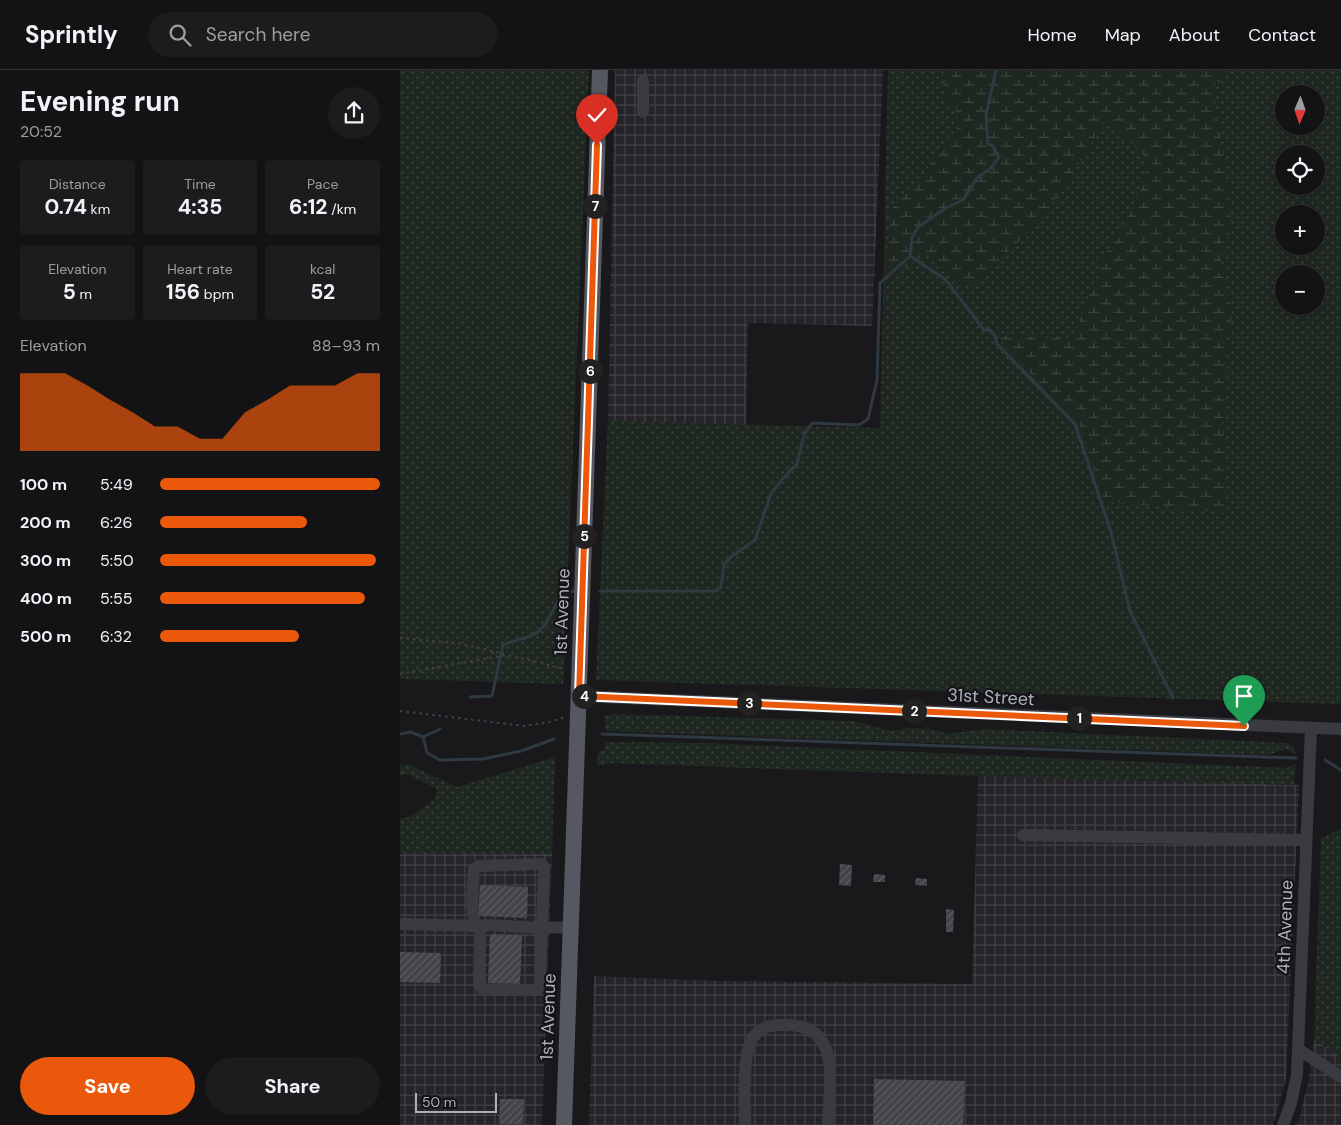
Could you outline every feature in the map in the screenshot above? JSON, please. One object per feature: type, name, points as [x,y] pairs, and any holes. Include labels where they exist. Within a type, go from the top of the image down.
[{"type":"main road","name":"1st Avenue","points":[[564,1125],[600,70]]},
{"type":"street","points":[[643,81],[643,112]]},
{"type":"street","name":"31st Street","points":[[579,704],[1341,729]]},
{"type":"street","name":"4th Avenue","points":[[1283,1125],[1291,1103],[1297,1074],[1311,728]]},
{"type":"street","points":[[1023,835],[1306,840]]},
{"type":"street","points":[[541,864],[544,868],[540,984],[535,990],[483,989],[479,985],[478,929],[474,921],[473,909],[474,869],[479,866],[541,864]]},
{"type":"street","points":[[400,924],[478,929],[486,925],[542,928],[571,927]]},
{"type":"street","points":[[745,1125],[745,1066],[751,1040],[759,1030],[774,1025],[786,1024],[802,1027],[817,1033],[827,1047],[830,1068],[828,1125]]},
{"type":"street","points":[[1298,1049],[1341,1077]]},
{"type":"path","points":[[400,638],[457,643],[580,672]]},
{"type":"path","points":[[400,674],[507,654]]},
{"type":"path","points":[[400,711],[524,726],[550,722],[579,704]]},
{"type":"shaded area","points":[[615,70],[883,70],[872,326],[748,323],[746,425],[608,421]]},
{"type":"shaded area","points":[[978,776],[1299,785],[1286,1080],[1273,1125],[589,1125],[594,976],[718,981],[972,984]]},
{"type":"shaded area","points":[[400,851],[552,854],[542,1125],[400,1125]]},
{"type":"shaded area","points":[[1314,1039],[1341,1057],[1341,1125],[1296,1125],[1308,1083]]},
{"type":"green space","points":[[400,70],[589,70],[563,684],[400,679]]},
{"type":"green space","points":[[888,70],[1341,70],[1341,704],[596,680],[608,421],[880,428]]},
{"type":"green space","points":[[943,70],[1097,70],[1119,72],[1123,70],[1234,70],[1213,87],[1230,201],[1231,225],[1221,262],[1232,311],[1222,430],[1226,443],[1225,513],[1104,501],[1079,423],[996,335],[1073,339],[1102,260],[1139,195],[1148,159],[1106,118],[1081,161],[1040,221],[977,282],[963,286],[926,255],[884,279],[892,209],[914,186],[958,128],[956,106],[945,100]]},
{"type":"green space","points":[[613,714],[853,721],[891,731],[906,728],[931,729],[948,734],[983,729],[1286,743],[1293,747],[1296,754],[1286,749],[1268,755],[606,731],[604,716]]},
{"type":"green space","points":[[605,742],[705,743],[1286,768],[1296,764],[1294,785],[608,763],[597,766],[598,751],[604,750]]},
{"type":"green space","points":[[555,757],[552,854],[400,852],[400,819],[409,817],[435,799],[437,789],[410,775],[400,775],[400,765],[410,765],[457,787]]},
{"type":"green space","points":[[1341,829],[1341,1057],[1314,1039],[1321,838]]},
{"type":"building","points":[[840,864],[852,865],[851,886],[839,885]]},
{"type":"building","points":[[874,874],[885,875],[885,882],[873,882]]},
{"type":"building","points":[[916,878],[927,879],[927,886],[915,885]]},
{"type":"building","points":[[480,885],[528,887],[527,918],[478,916]]},
{"type":"building","points":[[946,909],[954,910],[953,932],[946,932]]},
{"type":"building","points":[[490,934],[522,935],[520,984],[488,983]]},
{"type":"building","points":[[400,952],[441,953],[440,983],[400,982]]},
{"type":"building","points":[[874,1079],[965,1081],[963,1125],[873,1125]]},
{"type":"building","points":[[500,1099],[524,1099],[523,1124],[499,1124]]},
{"type":"waterway","points":[[910,256],[912,238],[918,227],[946,208],[963,200],[977,178],[991,168],[999,157],[993,146],[988,144],[986,115],[996,70]]},
{"type":"waterway","points":[[600,591],[716,591],[721,587],[724,565],[731,557],[755,540],[771,494],[797,464],[804,435],[812,423],[859,425],[868,419],[877,380],[880,283],[910,256],[945,279],[984,330],[990,330],[995,336],[997,344],[1075,424],[1111,532],[1130,611],[1173,698]]},
{"type":"waterway","points":[[470,697],[492,696],[503,645],[529,637],[538,632],[546,623],[562,596],[574,591]]},
{"type":"waterway","points":[[423,737],[440,729]]},
{"type":"waterway","points":[[400,734],[411,732],[423,737],[427,753],[440,760],[483,759],[521,751],[554,739]]},
{"type":"waterway","points":[[602,734],[1296,758]]},
{"type":"waterway","points":[[1325,760],[1341,770]]},
{"type":"route","points":[[597,145],[579,696],[1244,726]]}]
